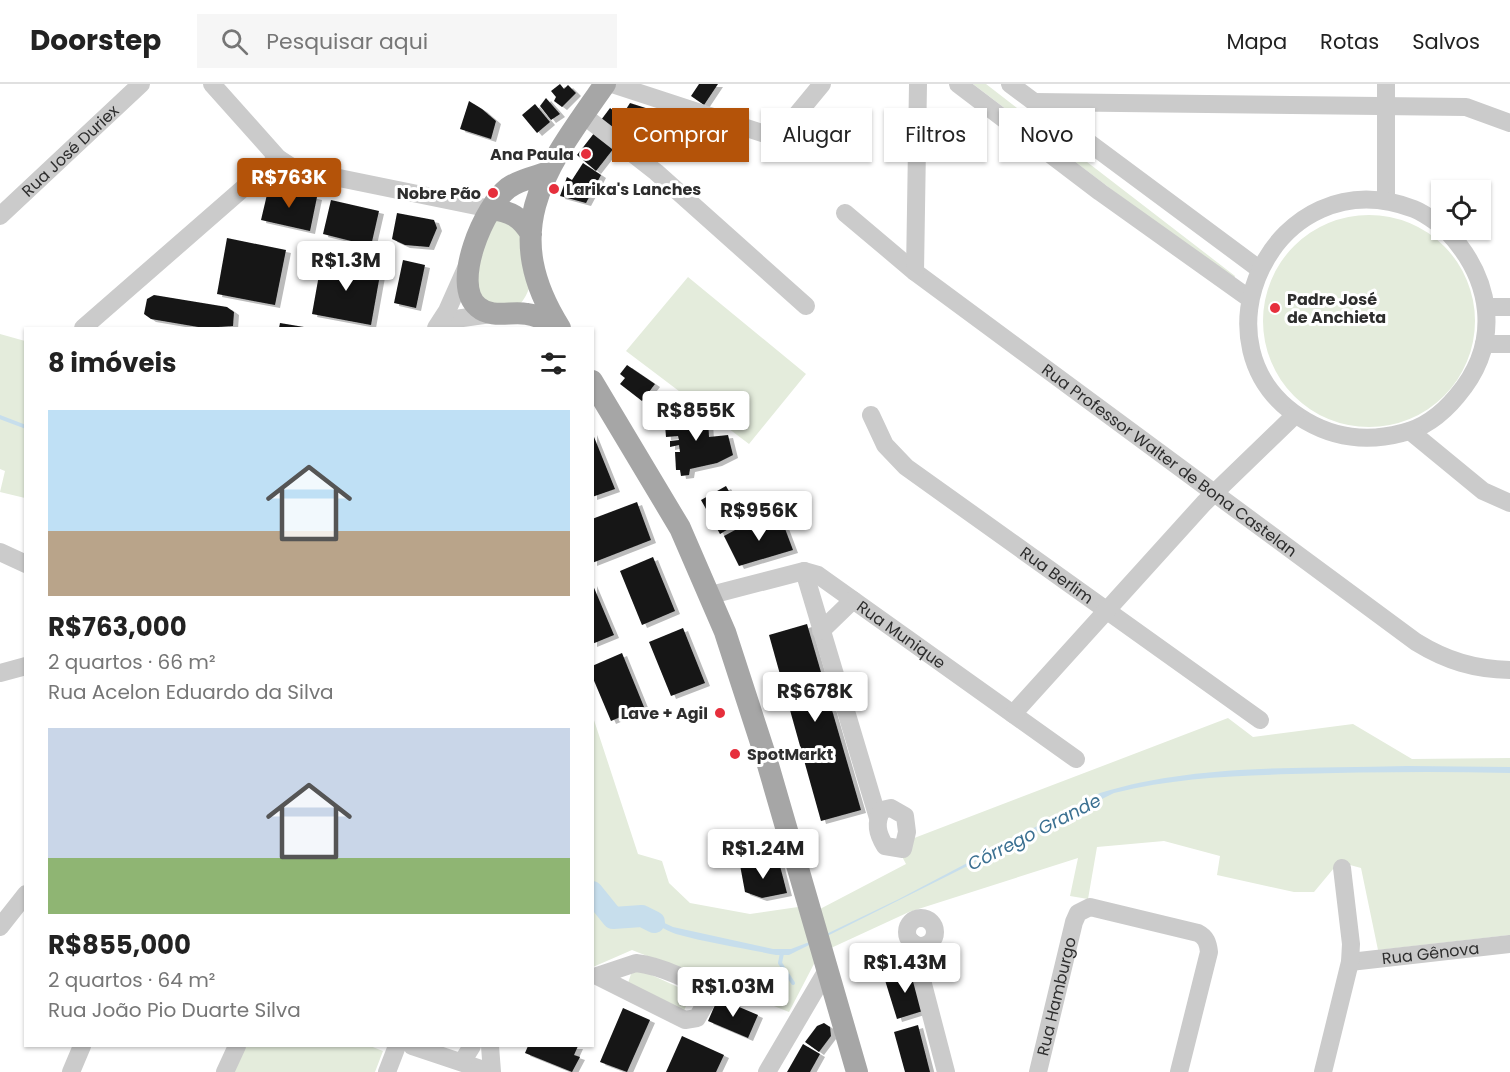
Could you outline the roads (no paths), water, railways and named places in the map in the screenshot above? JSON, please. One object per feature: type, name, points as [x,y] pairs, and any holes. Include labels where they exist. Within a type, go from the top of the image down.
[{"type":"main road","points":[[559,327],[537,285],[531,261],[533,213],[546,172],[604,84]]},
{"type":"main road","points":[[546,172],[508,188],[491,209],[466,266],[472,300],[479,308],[491,314],[527,314],[559,327]]},
{"type":"main road","points":[[491,209],[513,214],[523,221],[531,234]]},
{"type":"main road","points":[[516,314],[527,307],[537,285]]},
{"type":"main road","points":[[594,384],[671,512],[711,595],[752,713],[856,1072]]},
{"type":"street","name":"Rua José Duriex","points":[[0,216],[141,84]]},
{"type":"street","points":[[212,84],[278,158],[306,172],[491,209]]},
{"type":"street","points":[[612,84],[765,134],[776,134],[791,124],[822,84]]},
{"type":"street","points":[[915,272],[918,84]]},
{"type":"street","points":[[958,84],[1100,192],[1250,298]]},
{"type":"street","points":[[1010,84],[1259,269]]},
{"type":"street","points":[[1386,84],[1386,201]]},
{"type":"street","points":[[1034,102],[1466,107],[1510,123]]},
{"type":"street","points":[[583,115],[656,172],[806,306]]},
{"type":"street","points":[[84,327],[278,158]]},
{"type":"street","points":[[1100,192],[1120,167]]},
{"type":"street","points":[[1431,219],[1416,210],[1386,201],[1355,200],[1316,212],[1298,222],[1275,243],[1259,269],[1250,298],[1249,331],[1256,363],[1272,392],[1295,415],[1322,430],[1351,438],[1381,439],[1410,431],[1444,411],[1470,381],[1484,344],[1486,307],[1479,276],[1464,249],[1455,240]]},
{"type":"street","name":"Rua Professor Walter de Bona Castelan","points":[[845,213],[915,272],[1213,494],[1437,655],[1461,664],[1510,670]]},
{"type":"street","points":[[439,325],[466,266]]},
{"type":"street","points":[[1486,307],[1510,307]]},
{"type":"street","points":[[439,325],[491,314]]},
{"type":"street","points":[[1484,344],[1510,344]]},
{"type":"street","name":"Rua Berlim","points":[[871,415],[885,445],[896,459],[1260,720]]},
{"type":"street","points":[[1013,714],[1105,610],[1213,494],[1295,415]]},
{"type":"street","points":[[1410,431],[1482,490],[1510,503]]},
{"type":"street","points":[[0,552],[24,563]]},
{"type":"street","points":[[711,595],[804,571],[878,818]]},
{"type":"street","name":"Rua Munique","points":[[804,571],[818,575],[1076,759]]},
{"type":"street","points":[[821,631],[853,600]]},
{"type":"street","points":[[0,673],[24,667]]},
{"type":"street","points":[[1323,1072],[1350,962],[1342,868]]},
{"type":"street","points":[[0,927],[24,897]]},
{"type":"street","name":"Rua Hamburgo","points":[[1038,1072],[1074,922],[1078,913],[1090,907],[1198,933],[1208,943],[1209,952],[1179,1072]]},
{"type":"street","points":[[912,942],[946,1072]]},
{"type":"street","name":"Rua Gênova","points":[[1350,962],[1510,944]]},
{"type":"street","points":[[767,1072],[825,960]]},
{"type":"street","points":[[636,963],[650,964],[700,987],[708,999],[697,1018],[685,1020],[595,977],[636,963]]},
{"type":"street","points":[[71,1072],[82,1047]]},
{"type":"street","points":[[225,1072],[237,1047]]},
{"type":"street","points":[[387,1072],[397,1047]]},
{"type":"street","points":[[415,1047],[491,1072],[490,1047]]},
{"type":"street","points":[[462,1062],[471,1047]]},
{"type":"water","points":[[1510,767],[1510,773],[1373,772],[1246,776],[1180,781],[1114,793],[789,955],[776,955],[688,937],[642,918],[611,912],[604,909],[594,898],[594,892],[602,904],[614,912],[643,913],[673,927],[773,949],[791,949],[899,899],[1100,793],[1137,783],[1213,772],[1291,768]]},
{"type":"waterway","name":"Córrego Grande","points":[[0,417],[24,426]]},
{"type":"waterway","name":"Córrego Grande","points":[[594,894],[613,918],[642,916],[654,922]]},
{"type":"waterway","points":[[782,953],[780,963],[793,983]]},
{"type":"place","name":"Ana Paula","points":[[586,154]]},
{"type":"place","name":"Larika's Lanches","points":[[554,189]]},
{"type":"place","name":"Nobre Pão","points":[[493,193]]},
{"type":"place","name":"Padre José de Anchieta","points":[[1275,308]]},
{"type":"place","name":"Lave + Agil","points":[[720,713]]},
{"type":"place","name":"SpotMarkt","points":[[735,754]]}]
